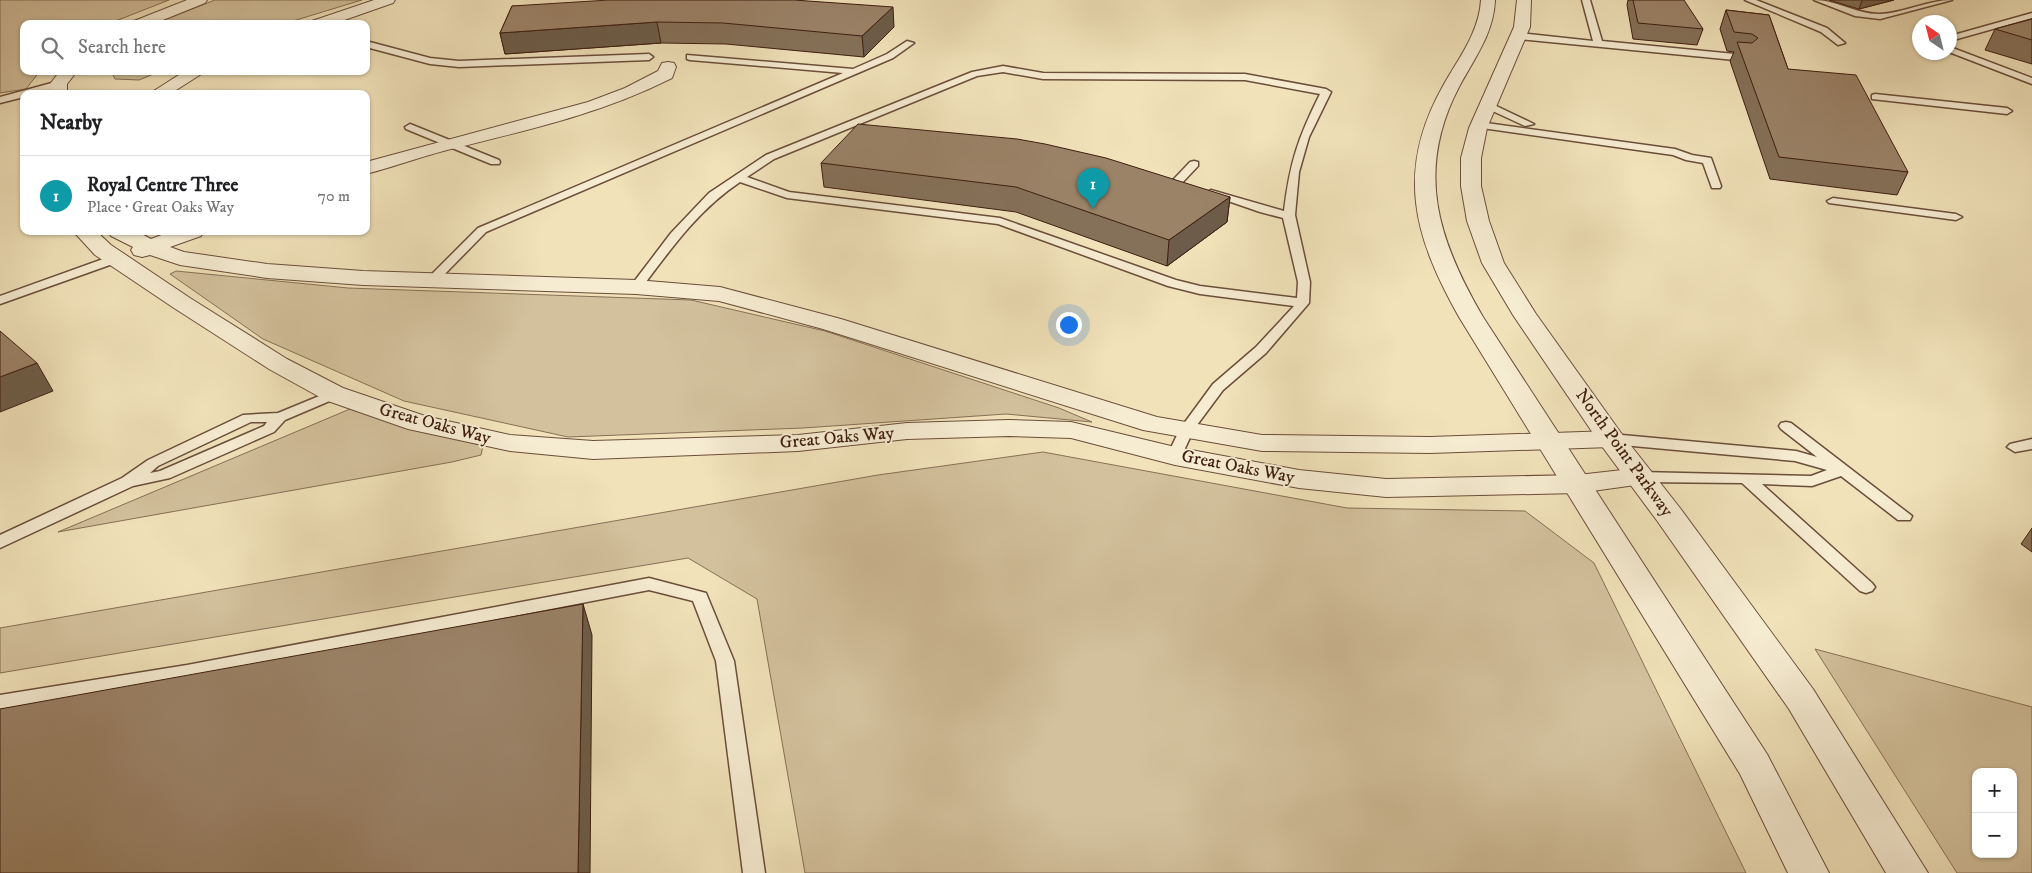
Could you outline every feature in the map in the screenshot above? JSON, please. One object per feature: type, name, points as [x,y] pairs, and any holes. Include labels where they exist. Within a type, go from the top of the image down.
[{"type":"street","points":[[149,20],[200,0]]},
{"type":"street","points":[[329,20],[388,0]]},
{"type":"street","points":[[1488,0],[1486,21],[1435,119],[1425,155],[1423,194],[1435,244],[1457,294],[1754,765],[1809,873]]},
{"type":"street","name":"North Point Parkway","points":[[1524,0],[1524,14],[1519,36],[1489,120],[1473,142],[1471,186],[1478,220],[1494,263],[1525,315],[1611,439],[1801,699],[1908,873]]},
{"type":"street","points":[[370,167],[448,143],[555,118],[608,101],[666,74],[668,67]]},
{"type":"street","points":[[164,90],[191,75]]},
{"type":"street","name":"Great Oaks Way","points":[[88,235],[103,250],[225,331],[334,394],[428,425],[510,443],[593,450],[789,443],[907,431],[1009,428],[1071,430],[1175,456],[1299,480],[1386,488],[1578,484],[1640,477]]},
{"type":"street","name":"Great Oaks Way","points":[[126,235],[149,248],[180,258],[234,268],[363,278],[636,287],[694,291],[755,302],[832,324],[1152,424],[1262,443],[1430,445],[1611,439]]},
{"type":"street","points":[[117,258],[182,235]]},
{"type":"lane","points":[[1586,0],[1598,44]]},
{"type":"lane","points":[[1749,0],[1824,30],[1841,43]]},
{"type":"lane","points":[[1818,0],[1858,14],[1880,17],[1948,0]]},
{"type":"lane","points":[[1957,37],[2032,15]]},
{"type":"lane","points":[[1519,36],[1745,58]]},
{"type":"lane","points":[[432,280],[482,230],[854,72],[890,56],[910,43]]},
{"type":"lane","points":[[370,45],[430,60],[459,64],[650,56]]},
{"type":"lane","points":[[1957,53],[2032,81]]},
{"type":"lane","points":[[690,57],[854,72]]},
{"type":"lane","points":[[636,287],[688,221],[713,195],[770,157],[987,71],[1003,69],[1043,76],[1245,77],[1292,84],[1326,92],[1304,137],[1294,172],[1290,216],[1304,282],[1303,303],[1261,350],[1218,387],[1187,429],[1175,456]]},
{"type":"lane","points":[[38,90],[62,83]]},
{"type":"lane","points":[[0,100],[20,95]]},
{"type":"lane","points":[[1875,97],[2007,111]]},
{"type":"lane","points":[[0,104],[20,102]]},
{"type":"lane","points":[[1489,120],[1519,121],[1561,135]]},
{"type":"lane","points":[[1489,120],[1509,128],[1675,152],[1690,158]]},
{"type":"lane","points":[[1489,120],[1506,136],[1580,149],[1676,160],[1690,158],[1707,160],[1716,186]]},
{"type":"lane","points":[[845,126],[872,129]]},
{"type":"lane","points":[[410,127],[495,162]]},
{"type":"lane","points":[[1176,182],[1194,164]]},
{"type":"lane","points":[[738,178],[772,192],[787,195],[1000,221],[1172,283],[1200,290],[1303,303]]},
{"type":"lane","points":[[1202,190],[1264,210],[1290,216]]},
{"type":"lane","points":[[1834,201],[1956,217]]},
{"type":"lane","points":[[0,300],[117,258]]},
{"type":"lane","points":[[0,542],[128,482],[164,475],[269,429],[280,417],[334,394]]},
{"type":"lane","points":[[1786,426],[1904,516]]},
{"type":"lane","points":[[1611,439],[1796,456],[1842,470]]},
{"type":"lane","points":[[2014,447],[2032,444]]},
{"type":"lane","points":[[1640,477],[1812,481],[1842,470]]},
{"type":"lane","points":[[1746,478],[1866,587]]},
{"type":"lane","points":[[0,702],[187,672],[649,584],[700,597],[725,661],[754,873]]},
{"type":"shaded area","points":[[0,0],[169,0],[118,20],[20,20],[20,75],[37,75],[26,89],[0,93]]},
{"type":"shaded area","points":[[215,0],[362,0],[296,20],[163,20]]},
{"type":"shaded area","points":[[113,75],[151,75],[139,80],[115,79]]},
{"type":"shaded area","points":[[176,271],[348,288],[691,300],[825,331],[1059,408],[1092,422],[1006,414],[803,428],[568,437],[404,401],[263,339],[170,274]]},
{"type":"shaded area","points":[[350,409],[483,446],[481,455],[452,462],[58,532]]},
{"type":"shaded area","points":[[1043,452],[1347,508],[1525,511],[1594,563],[1746,873],[805,873],[757,599],[688,558],[0,673],[0,628],[878,475]]},
{"type":"shaded area","points":[[1815,649],[2032,707],[2032,873],[1957,873]]},
{"type":"building","points":[[609,0],[794,0],[893,7],[862,36],[723,23],[657,22],[500,33],[512,6]]},
{"type":"building","points":[[1633,0],[1684,0],[1703,29],[1638,23]]},
{"type":"building","points":[[1726,10],[1769,15],[1788,69],[1856,75],[1908,172],[1779,157],[1737,42],[1752,43],[1758,38],[1752,34],[1734,32]]},
{"type":"building","points":[[2032,19],[2032,40],[1995,29]]},
{"type":"building","points":[[858,124],[1017,139],[1045,144],[1106,158],[1230,197],[1169,240],[1016,187],[821,163]]},
{"type":"building","points":[[0,331],[37,363],[0,377]]},
{"type":"building","points":[[583,604],[578,873],[0,873],[0,709]]},
{"type":"place","name":"Royal Centre Three","points":[[1093,209]]}]
